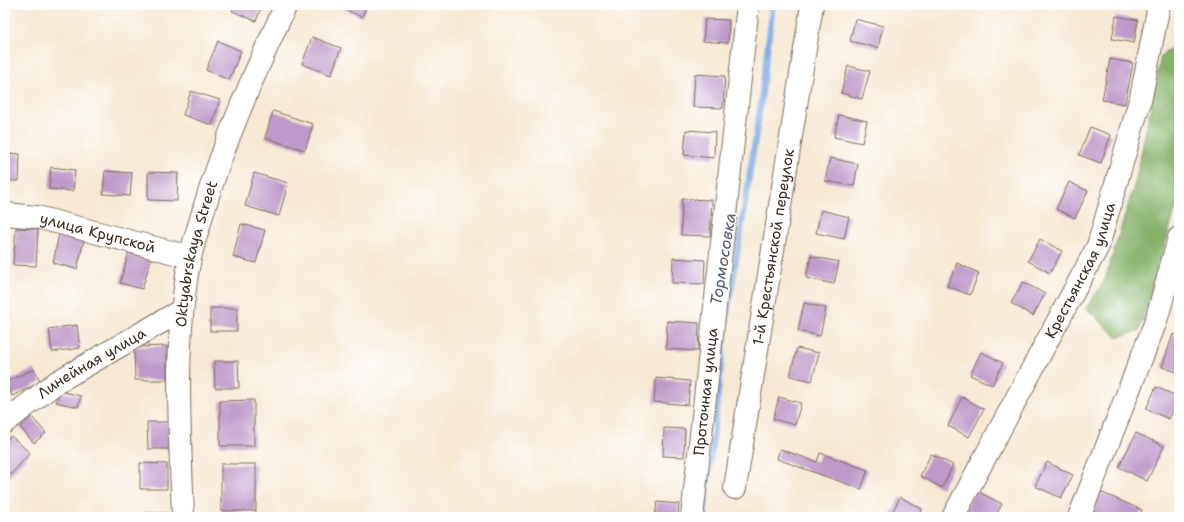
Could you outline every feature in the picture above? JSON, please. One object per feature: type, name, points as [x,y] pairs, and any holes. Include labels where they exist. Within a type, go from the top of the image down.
[{"type":"street","name":"Oktyabrskaya Street","points":[[183,517],[178,360],[182,310],[190,257],[215,171],[257,68],[286,5]]},
{"type":"street","name":"Проточная улица","points":[[692,517],[748,5]]},
{"type":"street","name":"1-й Крестьянской переулок","points":[[735,488],[812,5]]},
{"type":"street","name":"Крестьянская улица","points":[[953,517],[1098,246],[1141,97],[1159,5]]},
{"type":"street","name":"улица Крупской","points":[[5,214],[37,217],[190,257]]},
{"type":"street","points":[[1079,517],[1156,321],[1179,238]]},
{"type":"street","name":"Линейная улица","points":[[5,422],[57,382],[182,310]]},
{"type":"green space","points":[[1175,45],[1179,50],[1179,198],[1139,331],[1117,337],[1086,308],[1105,280],[1136,179],[1161,56]]},
{"type":"building","points":[[235,5],[262,5],[256,21],[232,11]]},
{"type":"building","points":[[335,5],[367,5],[362,17]]},
{"type":"building","points":[[1116,16],[1138,20],[1134,43],[1112,39]]},
{"type":"building","points":[[705,19],[729,20],[728,43],[703,41]]},
{"type":"building","points":[[855,19],[883,26],[878,48],[850,41]]},
{"type":"building","points":[[312,37],[341,48],[331,75],[302,64]]},
{"type":"building","points":[[218,41],[241,51],[229,80],[206,70]]},
{"type":"building","points":[[1110,59],[1133,63],[1125,104],[1102,100]]},
{"type":"building","points":[[848,66],[870,71],[862,99],[841,93]]},
{"type":"building","points":[[695,74],[725,76],[723,108],[693,107]]},
{"type":"building","points":[[191,91],[220,100],[212,125],[183,115]]},
{"type":"building","points":[[273,111],[313,124],[305,150],[265,138]]},
{"type":"building","points":[[839,115],[867,121],[862,143],[834,137]]},
{"type":"building","points":[[1090,127],[1111,135],[1101,163],[1079,155]]},
{"type":"building","points":[[686,130],[715,132],[714,158],[684,155]]},
{"type":"building","points":[[5,153],[20,154],[19,181],[5,181]]},
{"type":"building","points":[[830,158],[858,164],[854,186],[825,181]]},
{"type":"building","points":[[51,167],[75,170],[73,191],[49,189]]},
{"type":"building","points":[[105,171],[132,173],[130,196],[103,194]]},
{"type":"building","points":[[148,172],[178,173],[177,201],[148,200]]},
{"type":"building","points":[[254,173],[288,183],[279,216],[245,206]]},
{"type":"building","points":[[1069,182],[1088,191],[1075,218],[1056,209]]},
{"type":"building","points":[[682,199],[712,200],[710,236],[681,235]]},
{"type":"building","points":[[821,210],[849,217],[844,239],[816,233]]},
{"type":"building","points":[[241,224],[265,230],[256,263],[233,257]]},
{"type":"building","points":[[16,228],[38,229],[36,266],[13,265]]},
{"type":"building","points":[[59,234],[84,240],[77,269],[53,263]]},
{"type":"building","points":[[1040,239],[1062,251],[1050,273],[1028,261]]},
{"type":"building","points":[[129,251],[152,256],[142,289],[120,283]]},
{"type":"building","points":[[811,256],[839,262],[834,284],[806,278]]},
{"type":"building","points":[[673,258],[705,260],[704,284],[672,283]]},
{"type":"building","points":[[957,263],[979,273],[970,295],[947,286]]},
{"type":"building","points":[[1023,282],[1045,294],[1033,316],[1011,303]]},
{"type":"building","points":[[804,303],[826,308],[820,336],[798,331]]},
{"type":"building","points":[[210,308],[237,308],[237,331],[210,331]]},
{"type":"building","points":[[667,321],[699,323],[698,351],[666,349]]},
{"type":"building","points":[[77,325],[80,348],[52,352],[49,329]]},
{"type":"building","points":[[1173,334],[1179,336],[1179,373],[1162,367]]},
{"type":"building","points":[[167,346],[167,380],[135,380],[134,347]]},
{"type":"building","points":[[797,348],[819,353],[812,381],[790,376]]},
{"type":"building","points":[[981,352],[1003,363],[992,385],[970,375]]},
{"type":"building","points":[[214,361],[238,361],[239,388],[215,388]]},
{"type":"building","points":[[34,369],[41,382],[12,396],[6,382]]},
{"type":"building","points":[[656,378],[690,381],[688,405],[654,402]]},
{"type":"building","points":[[1156,387],[1179,397],[1169,419],[1146,409]]},
{"type":"building","points":[[59,391],[81,396],[78,407],[56,402]]},
{"type":"building","points":[[779,397],[801,403],[795,425],[773,419]]},
{"type":"building","points":[[962,397],[984,409],[969,437],[948,426]]},
{"type":"building","points":[[254,400],[254,446],[220,446],[220,401]]},
{"type":"building","points":[[32,417],[46,433],[34,443],[20,427]]},
{"type":"building","points":[[147,422],[170,422],[170,449],[148,449]]},
{"type":"building","points":[[664,428],[685,429],[684,457],[663,456]]},
{"type":"building","points":[[1136,433],[1164,446],[1147,481],[1119,467]]},
{"type":"building","points":[[11,436],[30,453],[5,481],[5,442]]},
{"type":"building","points":[[780,449],[817,462],[820,453],[868,470],[861,489],[777,459]]},
{"type":"building","points":[[931,454],[953,465],[942,488],[920,476]]},
{"type":"building","points":[[1047,462],[1073,475],[1061,498],[1035,486]]},
{"type":"building","points":[[140,463],[167,464],[167,489],[140,489]]},
{"type":"building","points":[[221,464],[256,464],[256,511],[221,511]]},
{"type":"building","points":[[975,490],[1002,504],[995,517],[961,517]]},
{"type":"building","points":[[1098,491],[1142,510],[1139,517],[1091,517]]},
{"type":"building","points":[[900,497],[922,509],[918,517],[890,517]]},
{"type":"building","points":[[657,502],[679,504],[678,517],[655,517]]},
{"type":"building","points":[[145,513],[169,513],[169,517],[145,517]]},
{"type":"waterway","name":"Тормосовка","points":[[704,517],[725,330],[760,108],[773,5]]}]
